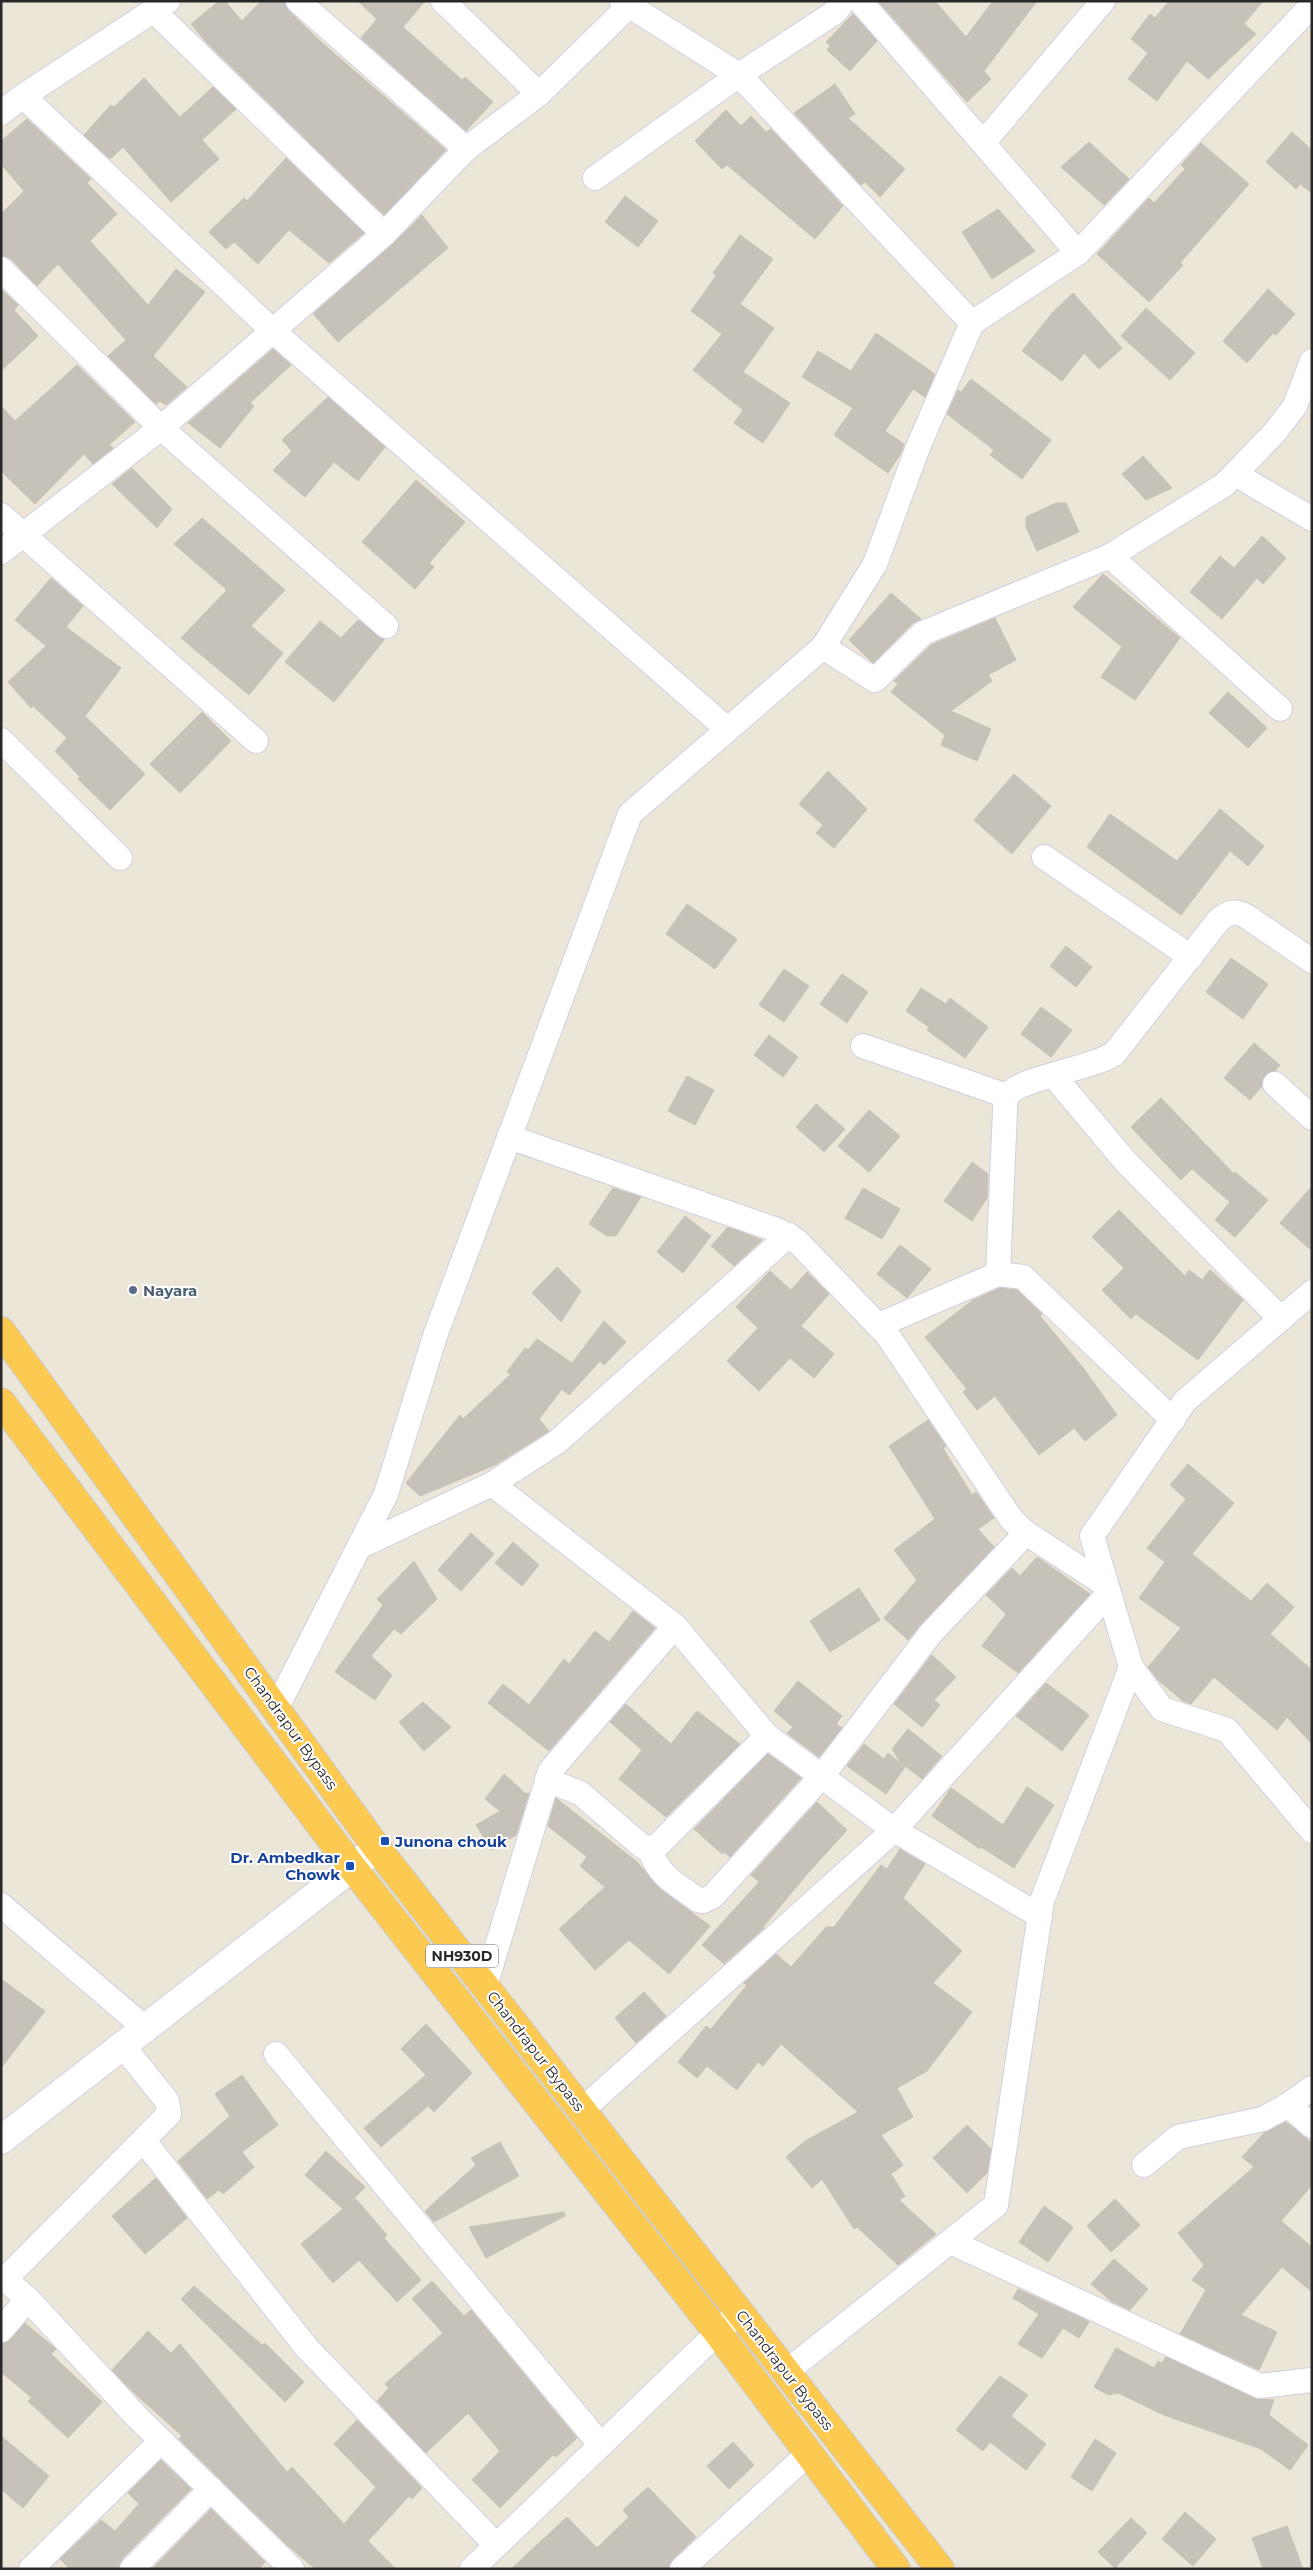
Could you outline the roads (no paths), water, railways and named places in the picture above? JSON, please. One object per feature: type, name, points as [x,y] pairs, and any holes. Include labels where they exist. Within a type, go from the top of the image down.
[{"type":"highway","name":"Chandrapur Bypass","points":[[1,1331],[377,1848],[940,2569]]},
{"type":"highway","name":"Chandrapur Bypass","points":[[1,1402],[352,1868],[718,2333],[896,2569]]},
{"type":"main road","points":[[1,2140],[377,1848]]},
{"type":"street","points":[[298,1],[466,149]]},
{"type":"street","points":[[444,1],[540,94]]},
{"type":"street","points":[[595,178],[739,75],[834,13],[844,1]]},
{"type":"street","points":[[860,1],[1078,253]]},
{"type":"street","points":[[983,143],[1103,1]]},
{"type":"street","points":[[1,552],[161,428],[384,234],[466,149],[540,94],[628,3],[739,75],[972,323]]},
{"type":"street","points":[[276,1709],[386,1494],[434,1336],[630,814],[823,648],[875,564],[918,447],[972,323],[1078,253],[1312,5]]},
{"type":"street","points":[[384,234],[161,6],[9,103],[273,331],[727,729]]},
{"type":"street","points":[[1,269],[161,428],[386,626]]},
{"type":"street","points":[[823,648],[875,680],[923,633],[1110,556],[1224,484],[1235,474],[1295,406],[1312,362]]},
{"type":"street","points":[[1235,474],[1312,519]]},
{"type":"street","points":[[1,515],[256,741]]},
{"type":"street","points":[[1110,556],[1280,709]]},
{"type":"street","points":[[1,740],[120,858]]},
{"type":"street","points":[[1044,858],[1191,956]]},
{"type":"street","points":[[998,1274],[1007,1096],[1017,1086],[1101,1062],[1114,1054],[1218,921],[1228,913],[1237,911],[1312,961]]},
{"type":"street","points":[[863,1046],[1007,1096]]},
{"type":"street","points":[[1053,1075],[1126,1162],[1281,1319]]},
{"type":"street","points":[[1275,1084],[1312,1118]]},
{"type":"street","points":[[509,1137],[789,1235],[879,1325],[1001,1506],[1026,1533],[1108,1589]]},
{"type":"street","points":[[361,1546],[492,1484],[557,1442],[789,1235]]},
{"type":"street","points":[[879,1325],[998,1274],[1023,1277],[1173,1420]]},
{"type":"street","points":[[1312,1292],[1185,1401],[1092,1536],[1131,1666],[1162,1709],[1227,1730],[1312,1830]]},
{"type":"street","points":[[492,1484],[674,1626],[767,1736],[894,1830],[1040,1916]]},
{"type":"street","points":[[649,1848],[655,1865],[662,1873],[704,1901],[712,1896],[821,1777],[926,1639],[1026,1533]]},
{"type":"street","points":[[582,2110],[894,1830],[1108,1589]]},
{"type":"street","points":[[485,1986],[547,1780],[555,1763],[674,1626]]},
{"type":"street","points":[[786,2372],[996,2206],[1042,1901],[1131,1666]]},
{"type":"street","points":[[547,1780],[580,1793],[643,1848],[649,1848],[660,1844],[767,1736]]},
{"type":"street","points":[[1,1905],[145,2028]]},
{"type":"street","points":[[122,2046],[170,2107],[166,2119],[3,2278],[28,2299],[161,2441],[292,2569]]},
{"type":"street","points":[[276,2054],[601,2445]]},
{"type":"street","points":[[1144,2165],[1178,2137],[1263,2119],[1288,2105],[1312,2088]]},
{"type":"street","points":[[1288,2105],[1312,2126]]},
{"type":"street","points":[[144,2141],[306,2347],[496,2545]]},
{"type":"street","points":[[951,2242],[1260,2386],[1312,2380]]},
{"type":"street","points":[[1,2330],[28,2299]]},
{"type":"street","points":[[473,2568],[740,2312]]},
{"type":"street","points":[[31,2569],[161,2441]]},
{"type":"street","points":[[682,2569],[809,2453]]},
{"type":"street","points":[[132,2569],[211,2490]]},
{"type":"place","name":"Nayara","points":[[133,1290]]},
{"type":"place","name":"Junona chouk","points":[[385,1841]]},
{"type":"place","name":"Dr. Ambedkar Chowk","points":[[350,1866]]}]
